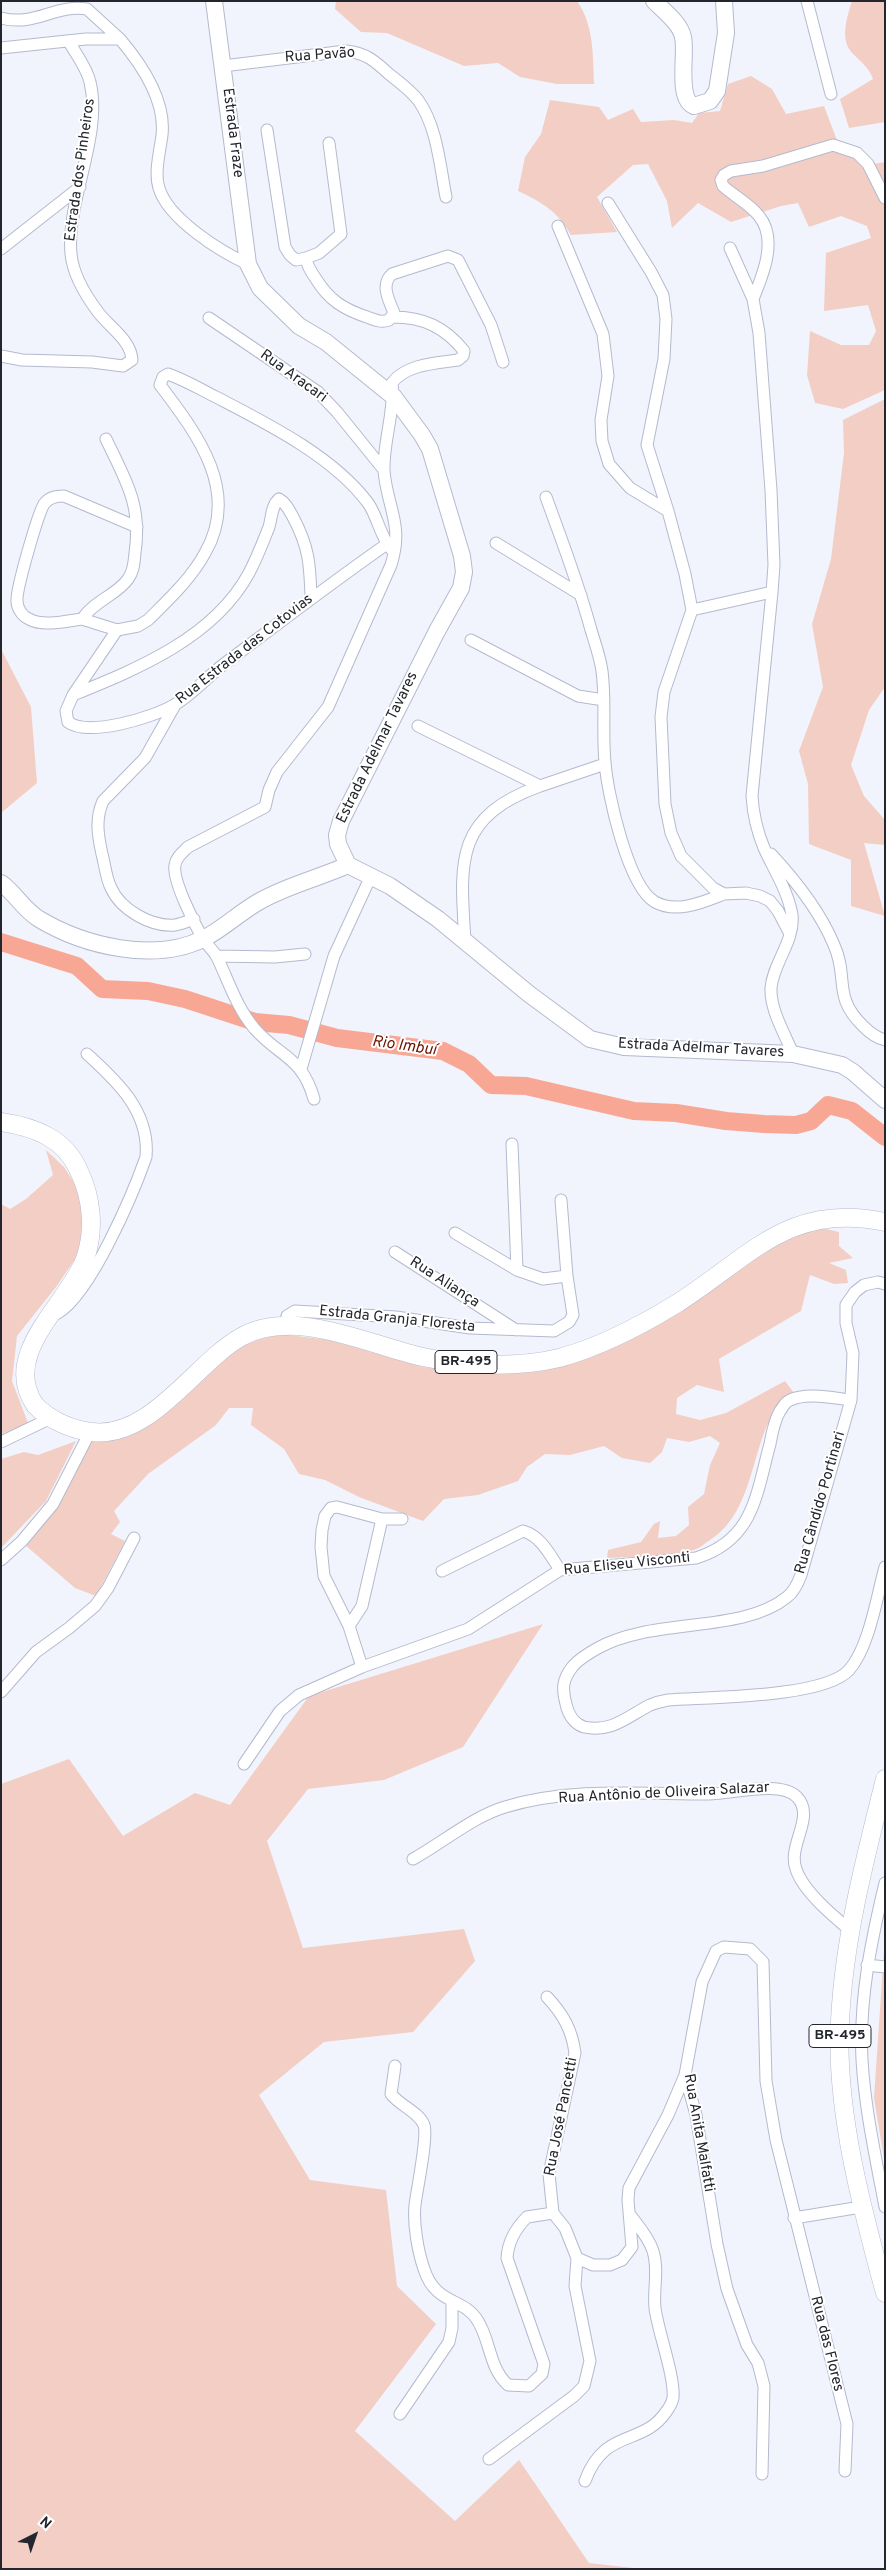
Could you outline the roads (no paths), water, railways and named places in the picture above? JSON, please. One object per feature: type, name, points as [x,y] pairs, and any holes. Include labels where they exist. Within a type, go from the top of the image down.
[{"type":"main road","name":"BR-495","points":[[1,1122],[33,1129],[52,1138],[63,1147],[78,1166],[89,1193],[90,1240],[84,1260],[71,1285],[28,1340],[22,1355],[20,1376],[30,1399],[51,1418],[90,1432],[117,1431],[142,1420],[241,1336],[270,1326],[287,1325],[326,1331],[425,1358],[487,1364],[522,1364],[559,1357],[629,1330],[677,1304],[772,1237],[797,1224],[823,1218],[850,1218],[885,1222]]},
{"type":"main road","name":"BR-495","points":[[885,1779],[851,1931],[840,2022],[841,2065],[846,2112],[861,2206],[885,2293]]},
{"type":"street","name":"Estrada Fraze","points":[[214,1],[248,264]]},
{"type":"street","points":[[654,1],[675,22],[683,36],[684,89],[686,99],[694,106],[710,101],[717,91],[726,33],[724,1]]},
{"type":"street","points":[[807,1],[831,94]]},
{"type":"street","points":[[1,18],[27,21],[65,9],[87,9],[120,39],[140,68],[158,100],[163,126],[159,151],[158,186],[162,196],[172,209],[206,239],[226,254],[248,264]]},
{"type":"street","points":[[1,48],[120,39]]},
{"type":"street","name":"Estrada dos Pinheiros","points":[[1,356],[22,360],[92,362],[123,366],[132,360],[127,345],[98,312],[75,273],[71,245],[93,100],[90,80],[69,42]]},
{"type":"street","name":"Rua Pavão","points":[[223,66],[346,51],[361,52],[370,56],[414,95],[425,111],[439,160],[446,197]]},
{"type":"street","points":[[267,130],[285,247],[296,260],[319,252],[340,234],[329,143]]},
{"type":"street","points":[[753,298],[767,255],[767,230],[760,216],[723,186],[721,180],[724,175],[731,171],[763,166],[832,145],[857,154],[868,164],[885,198]]},
{"type":"street","points":[[1,249],[80,187]]},
{"type":"street","points":[[608,203],[651,272],[663,295],[666,319],[664,359],[647,445],[686,574],[692,610],[664,692],[661,717],[665,804],[671,833],[681,856],[713,888],[724,894]]},
{"type":"street","points":[[558,226],[603,334],[608,376],[601,420],[602,441],[609,464],[630,488],[668,511]]},
{"type":"street","points":[[730,248],[753,298],[762,358],[774,566],[752,796],[754,818],[763,846],[788,900],[793,926],[771,988],[773,1004],[793,1054]]},
{"type":"street","points":[[393,317],[394,313],[385,287],[387,278],[392,274],[448,256],[452,257],[458,260],[491,325],[503,362]]},
{"type":"street","points":[[306,258],[307,265],[324,292],[334,303],[380,322],[393,317],[429,322],[451,337],[464,351],[463,356],[458,360],[425,365],[397,376],[392,383],[394,397],[384,470],[396,528],[395,554],[328,707],[277,772],[269,790],[265,807],[188,847],[178,856],[174,865],[176,880],[194,920],[203,939],[216,956],[232,995],[241,1011],[255,1029],[301,1069],[309,1080],[314,1099]]},
{"type":"street","name":"Estrada Adelmar Tavares","points":[[248,264],[260,288],[299,326],[326,342],[394,397],[430,448],[462,556],[464,582],[341,821],[337,836],[338,844],[348,864],[390,886],[430,913],[550,1010],[590,1039],[600,1043],[624,1047],[793,1054],[842,1065],[853,1072],[885,1100]]},
{"type":"street","name":"Rua Aracari","points":[[210,318],[318,392],[337,412],[384,470]]},
{"type":"street","points":[[137,527],[64,496],[56,496],[44,504],[20,578],[16,601],[19,609],[30,620],[41,622],[82,620],[117,630],[138,626],[148,620],[175,593],[205,555],[212,540],[219,509],[220,492],[210,464],[196,437],[160,385],[163,377],[168,374],[272,427],[341,475],[368,503],[380,525],[387,544],[395,554]]},
{"type":"street","points":[[82,620],[96,603],[128,579],[133,570],[137,527],[135,504],[106,439]]},
{"type":"street","points":[[546,497],[582,594],[602,669],[605,764],[620,834],[632,873],[640,888],[654,902],[672,906],[695,905],[724,894],[746,893],[760,896],[770,902],[778,911],[790,934]]},
{"type":"street","points":[[73,696],[166,653],[199,629],[227,603],[253,564],[270,526],[275,502],[278,499],[286,504],[304,538],[308,556],[311,598]]},
{"type":"street","points":[[496,543],[582,594]]},
{"type":"street","name":"Rua Estrada das Cotovias","points":[[73,696],[66,717],[75,727],[116,724],[149,716],[175,705],[212,673],[311,598],[387,544]]},
{"type":"street","points":[[692,610],[772,592]]},
{"type":"street","points":[[73,696],[117,630]]},
{"type":"street","points":[[471,640],[578,696],[604,700]]},
{"type":"street","points":[[175,705],[145,758],[103,801],[99,810],[97,827],[110,886],[120,902],[143,918],[158,924],[176,925],[194,920]]},
{"type":"street","points":[[418,726],[540,786]]},
{"type":"street","points":[[465,941],[461,882],[468,843],[490,812],[503,801],[605,764]]},
{"type":"street","points":[[763,846],[803,891],[835,946],[842,996],[847,1008],[868,1031],[878,1038],[885,1040]]},
{"type":"street","points":[[1,883],[26,910],[41,920],[92,942],[113,948],[154,950],[188,944],[203,939],[260,901],[348,864]]},
{"type":"street","points":[[301,1069],[334,956],[371,876]]},
{"type":"street","points":[[216,956],[275,957],[305,954]]},
{"type":"street","points":[[40,1325],[64,1309],[82,1287],[113,1233],[146,1157],[148,1141],[132,1100],[114,1079],[87,1054]]},
{"type":"street","points":[[512,1144],[517,1270]]},
{"type":"street","points":[[518,1331],[554,1331],[569,1322],[573,1315],[567,1276],[562,1200]]},
{"type":"street","points":[[455,1233],[517,1270],[543,1279],[567,1276]]},
{"type":"street","name":"Rua Aliança","points":[[395,1252],[518,1331]]},
{"type":"street","name":"Rua Cândido Portinari","points":[[885,1284],[878,1282],[864,1285],[855,1292],[846,1305],[846,1323],[853,1353],[851,1400],[801,1575],[789,1596],[773,1607],[739,1618],[631,1634],[608,1642],[576,1663],[566,1676],[562,1686],[568,1712],[577,1725],[594,1729],[608,1728],[650,1705],[668,1700],[794,1690],[817,1687],[838,1680],[849,1670],[860,1652],[883,1580],[885,1567]]},
{"type":"street","name":"Estrada Granja Floresta","points":[[287,1325],[287,1316],[295,1310],[518,1331]]},
{"type":"street","name":"Rua Eliseu Visconti","points":[[244,1764],[280,1711],[299,1695],[362,1667],[468,1629],[560,1570],[696,1558],[715,1552],[729,1542],[742,1528],[752,1510],[776,1418],[784,1404],[789,1400],[803,1397],[851,1400]]},
{"type":"street","points":[[1,1442],[51,1418]]},
{"type":"street","points":[[1,1560],[22,1541],[53,1504],[90,1432]]},
{"type":"street","points":[[362,1667],[349,1626],[324,1576],[321,1547],[325,1516],[331,1508],[337,1507],[382,1518],[402,1519]]},
{"type":"street","points":[[349,1626],[362,1606],[382,1518]]},
{"type":"street","points":[[442,1571],[523,1531],[532,1534],[542,1544],[560,1570]]},
{"type":"street","points":[[1,1692],[36,1652],[70,1628],[95,1606],[108,1588],[134,1538]]},
{"type":"street","name":"Rua Antônio de Oliveira Salazar","points":[[413,1859],[489,1813],[530,1802],[577,1795],[643,1792],[732,1794],[771,1788],[795,1794],[802,1802],[805,1810],[793,1855],[796,1871],[824,1907],[851,1931]]},
{"type":"street","points":[[885,1883],[867,1966],[862,2059],[868,2120],[885,2208]]},
{"type":"street","name":"Rua Anita Malfatti","points":[[762,2474],[764,2386],[758,2363],[746,2345],[727,2290],[717,2244],[696,2115],[685,2076],[702,1982],[709,1962],[716,1951],[724,1947],[750,1949],[763,1962],[766,2080],[776,2140],[794,2218]]},
{"type":"street","points":[[867,1966],[885,1967]]},
{"type":"street","name":"Rua José Pancetti","points":[[547,1997],[564,2018],[572,2035],[575,2053],[549,2174],[553,2213],[565,2228],[577,2258]]},
{"type":"street","points":[[395,2066],[391,2094],[418,2117],[425,2129],[415,2208],[424,2270],[434,2287],[452,2303],[475,2316],[484,2332],[495,2369],[508,2385],[529,2386],[536,2382],[542,2374],[542,2354],[507,2258],[507,2248],[516,2231],[527,2217],[553,2213]]},
{"type":"street","points":[[489,2459],[574,2396],[584,2386],[590,2361],[575,2286],[577,2258],[593,2265],[610,2265],[622,2260],[632,2247],[628,2200],[629,2188],[668,2115],[685,2076]]},
{"type":"street","points":[[794,2218],[861,2206]]},
{"type":"street","points":[[585,2481],[593,2462],[603,2451],[614,2443],[656,2424],[666,2412],[672,2398],[655,2308],[655,2260],[649,2241],[630,2214]]},
{"type":"street","name":"Rua das Flores","points":[[794,2218],[846,2424],[845,2471]]},
{"type":"street","points":[[400,2414],[449,2342],[452,2328],[452,2303]]},
{"type":"waterway","name":"Rio Imbuí","points":[[1,942],[77,966],[102,989],[148,991],[185,999],[255,1022],[289,1025],[337,1038],[443,1051],[469,1064],[491,1085],[526,1086],[634,1111],[676,1113],[726,1121],[764,1124],[796,1125],[811,1121],[828,1105],[852,1111],[885,1137]]}]
